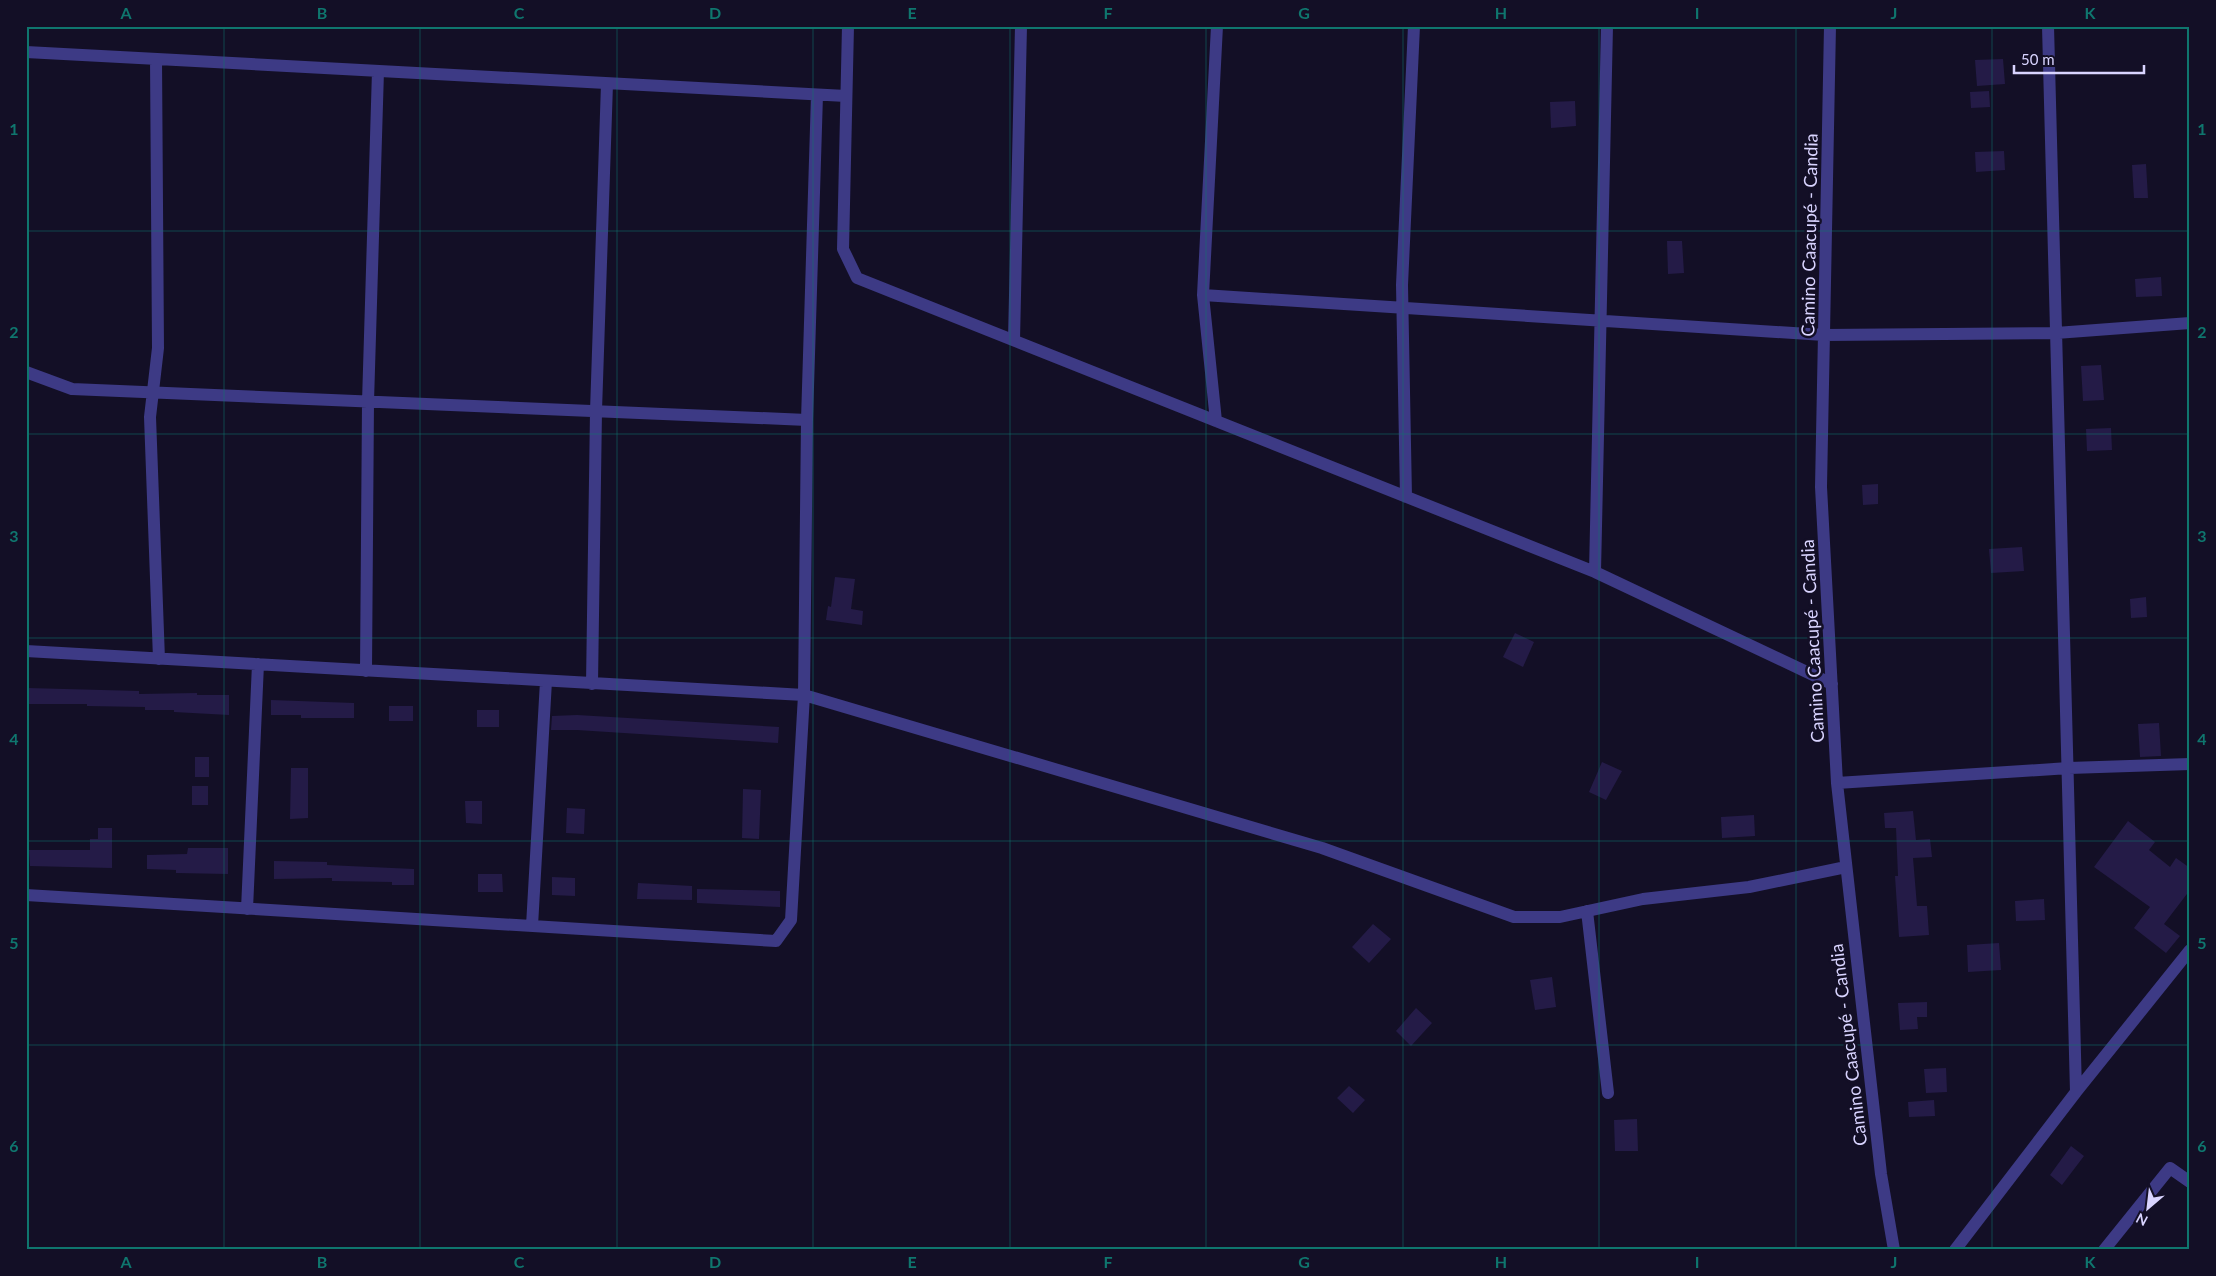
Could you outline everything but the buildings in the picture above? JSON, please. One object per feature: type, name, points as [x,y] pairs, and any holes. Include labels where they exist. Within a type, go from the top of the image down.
[{"type":"street","points":[[848,26],[843,249],[857,278],[1595,572],[1832,684]]},
{"type":"street","points":[[1014,340],[1020,26]]},
{"type":"street","points":[[1216,421],[1203,296],[1218,26]]},
{"type":"street","points":[[1406,497],[1402,308],[1414,26]]},
{"type":"street","points":[[1595,572],[1607,26]]},
{"type":"street","name":"Camino Caacupé - Candia","points":[[1830,26],[1822,487],[1837,783],[1881,1174],[1894,1250]]},
{"type":"street","points":[[2048,26],[2076,1092]]},
{"type":"street","points":[[26,52],[846,96]]},
{"type":"street","points":[[156,59],[158,348],[150,417],[159,659]]},
{"type":"street","points":[[366,670],[368,402],[378,71]]},
{"type":"street","points":[[592,684],[596,412],[607,84]]},
{"type":"street","points":[[26,895],[776,941],[791,920],[804,695],[807,420],[817,95]]},
{"type":"street","points":[[1203,296],[1824,335],[2056,333],[2190,324]]},
{"type":"street","points":[[26,372],[72,389],[807,420]]},
{"type":"street","points":[[26,651],[804,695],[1322,848],[1437,891],[1514,917],[1560,917],[1642,899],[1749,887],[1846,867]]},
{"type":"street","points":[[247,909],[258,664]]},
{"type":"street","points":[[532,926],[546,681]]},
{"type":"street","points":[[1837,783],[2068,768],[2190,764]]},
{"type":"street","points":[[1586,912],[1608,1094]]},
{"type":"street","points":[[1956,1250],[2076,1092],[2190,950]]},
{"type":"street","points":[[2104,1250],[2170,1168],[2190,1182]]}]
